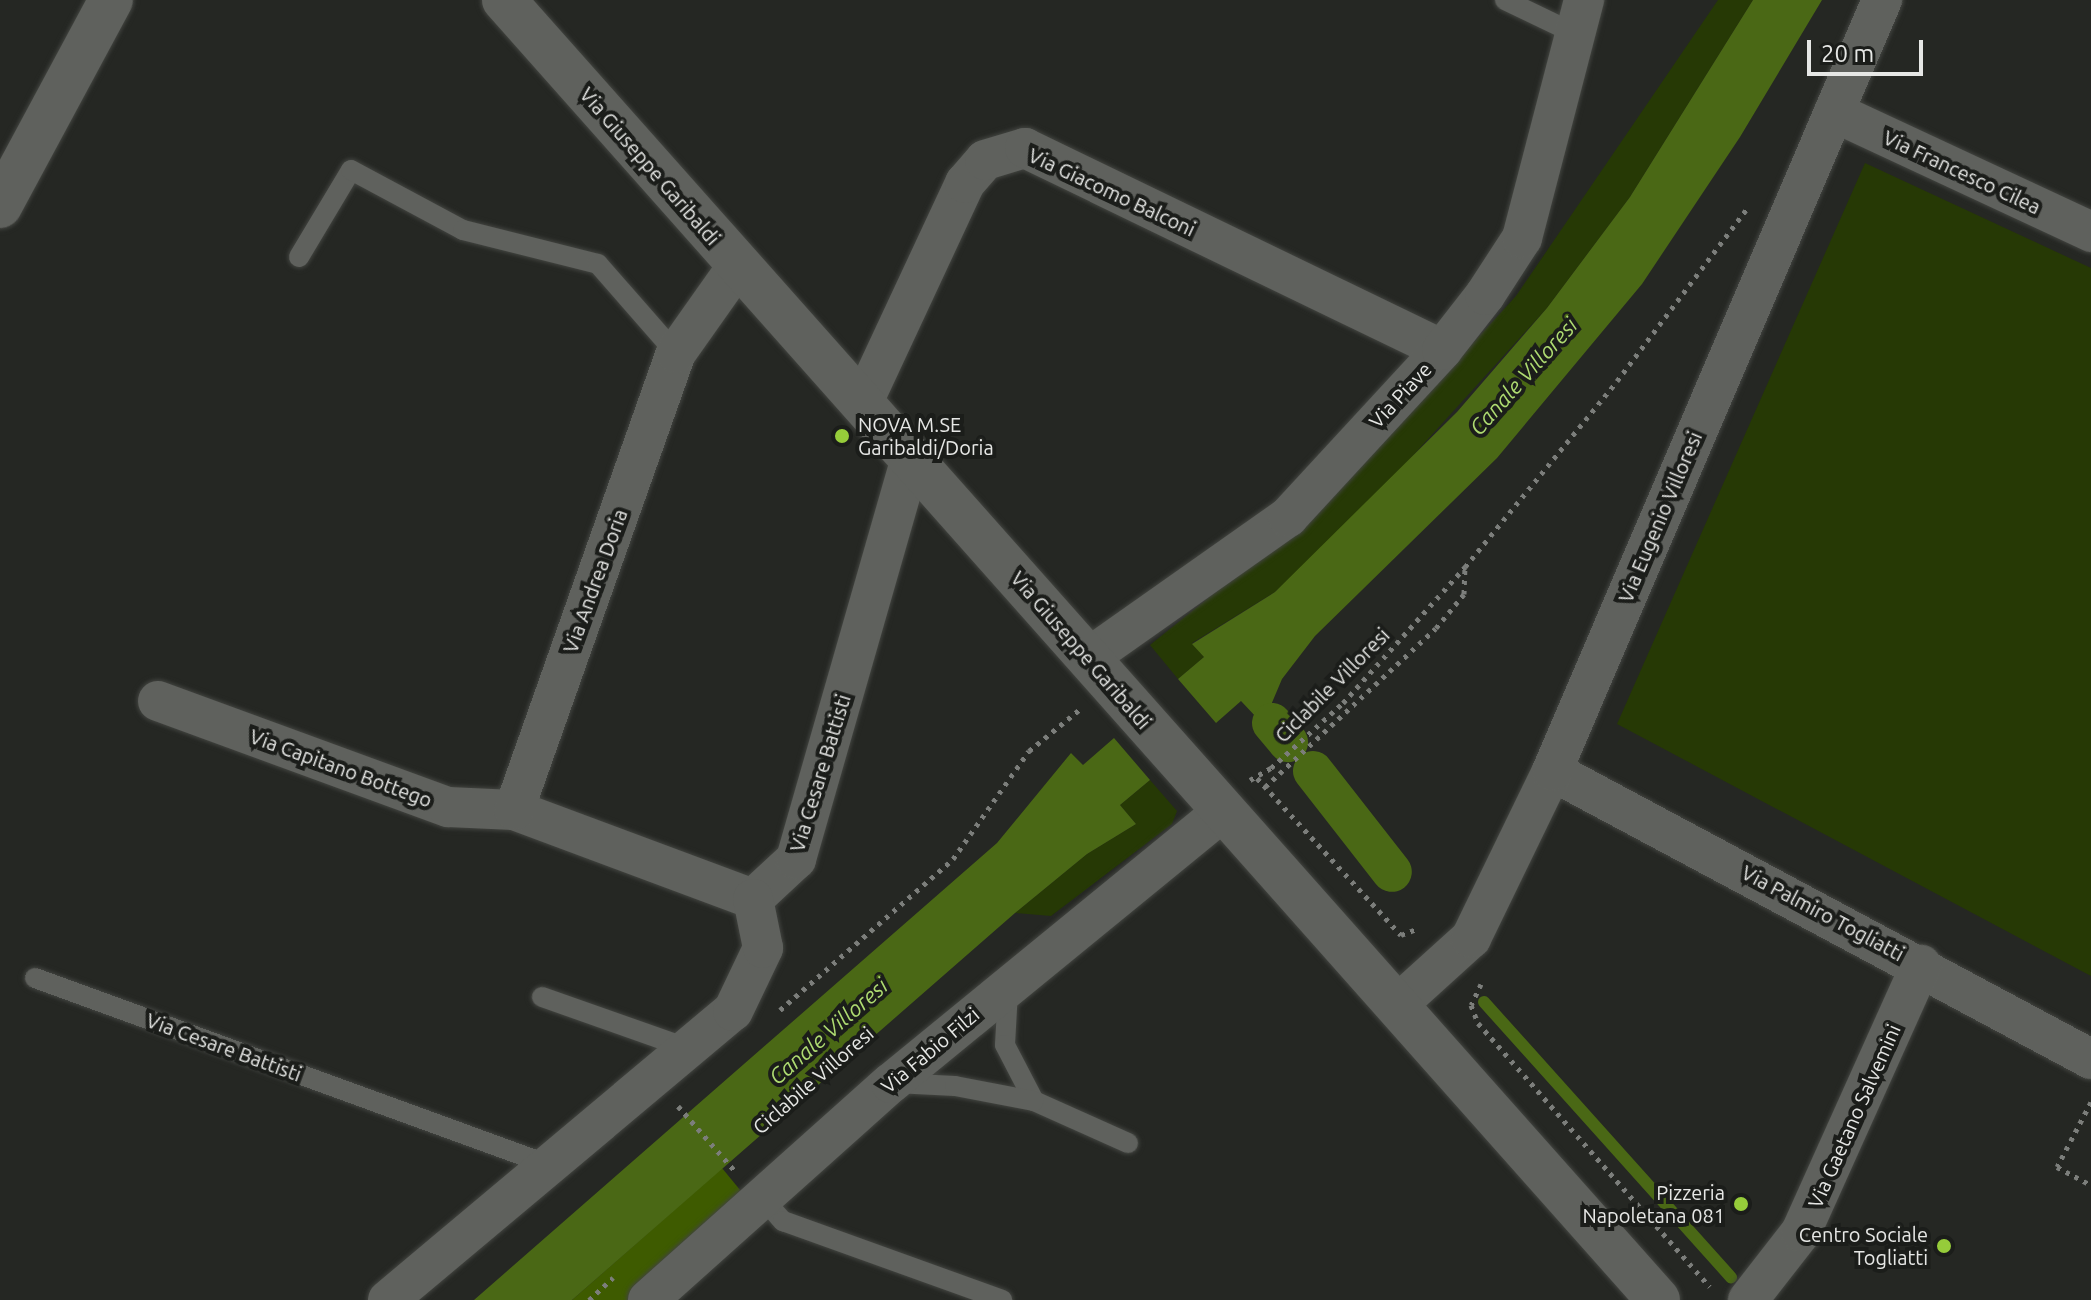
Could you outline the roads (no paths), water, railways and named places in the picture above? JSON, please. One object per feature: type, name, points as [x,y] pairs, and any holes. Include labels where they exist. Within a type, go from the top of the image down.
[{"type":"main road","points":[[0,206],[111,0]]},
{"type":"main road","name":"Via Giuseppe Garibaldi","points":[[504,0],[1658,1300]]},
{"type":"street","name":"Via Eugenio Villoresi","points":[[1396,1006],[1471,938],[1552,771],[1882,0]]},
{"type":"street","name":"Via Piave","points":[[1099,671],[1288,517],[1442,350],[1522,238],[1579,17]]},
{"type":"street","name":"Via Francesco Cilea","points":[[1834,112],[2091,232]]},
{"type":"street","name":"Via Giacomo Balconi","points":[[862,404],[965,183],[985,160],[1025,148],[1442,350]]},
{"type":"street","name":"Via Andrea Doria","points":[[514,810],[676,353],[738,265]]},
{"type":"street","name":"Via Cesare Battisti","points":[[753,899],[796,859],[911,459]]},
{"type":"street","name":"Via Capitano Bottego","points":[[158,701],[448,807],[514,810],[753,899]]},
{"type":"street","name":"Via Palmiro Togliatti","points":[[1552,771],[1921,965],[2091,1059]]},
{"type":"street","name":"Via Fabio Filzi","points":[[648,1300],[753,1177],[891,1083],[1219,808]]},
{"type":"street","points":[[388,1300],[733,1011],[763,948],[753,899]]},
{"type":"street","name":"Via Gaetano Salvemini","points":[[1748,1300],[1801,1232],[1921,965]]},
{"type":"lane","name":"Via Piave","points":[[1505,0],[1579,17]]},
{"type":"lane","points":[[299,257],[351,170],[463,230],[598,264],[676,353]]},
{"type":"lane","name":"Via Cesare Battisti","points":[[35,978],[549,1165]]},
{"type":"lane","points":[[1010,983],[1003,1014],[1005,1045],[1034,1101]]},
{"type":"lane","points":[[542,997],[687,1048]]},
{"type":"lane","points":[[891,1083],[955,1086],[1034,1101],[1128,1143]]},
{"type":"lane","points":[[753,1177],[783,1221],[1002,1300]]},
{"type":"water","name":"Canale Villoresi","points":[[1753,0],[1822,0],[1740,137],[1642,284],[1497,458],[1315,636],[1282,679],[1271,705],[1257,718],[1241,701],[1216,723],[1178,679],[1204,657],[1192,644],[1275,592],[1457,412],[1547,308],[1630,197]]},
{"type":"water","name":"Canale Villoresi","points":[[1114,738],[1150,780],[1120,805],[1136,824],[1087,854],[1015,913],[572,1300],[474,1300],[997,843],[1071,753],[1083,765]]},
{"type":"waterway","points":[[1272,723],[1288,742]]},
{"type":"waterway","points":[[1313,771],[1392,872]]},
{"type":"waterway","points":[[1484,1002],[1731,1277]]},
{"type":"place","name":"NOVA M.SE Garibaldi/Doria","points":[[842,436]]},
{"type":"place","name":"Pizzeria Napoletana 081","points":[[1741,1204]]},
{"type":"place","name":"Centro Sociale Togliatti","points":[[1944,1246]]}]
